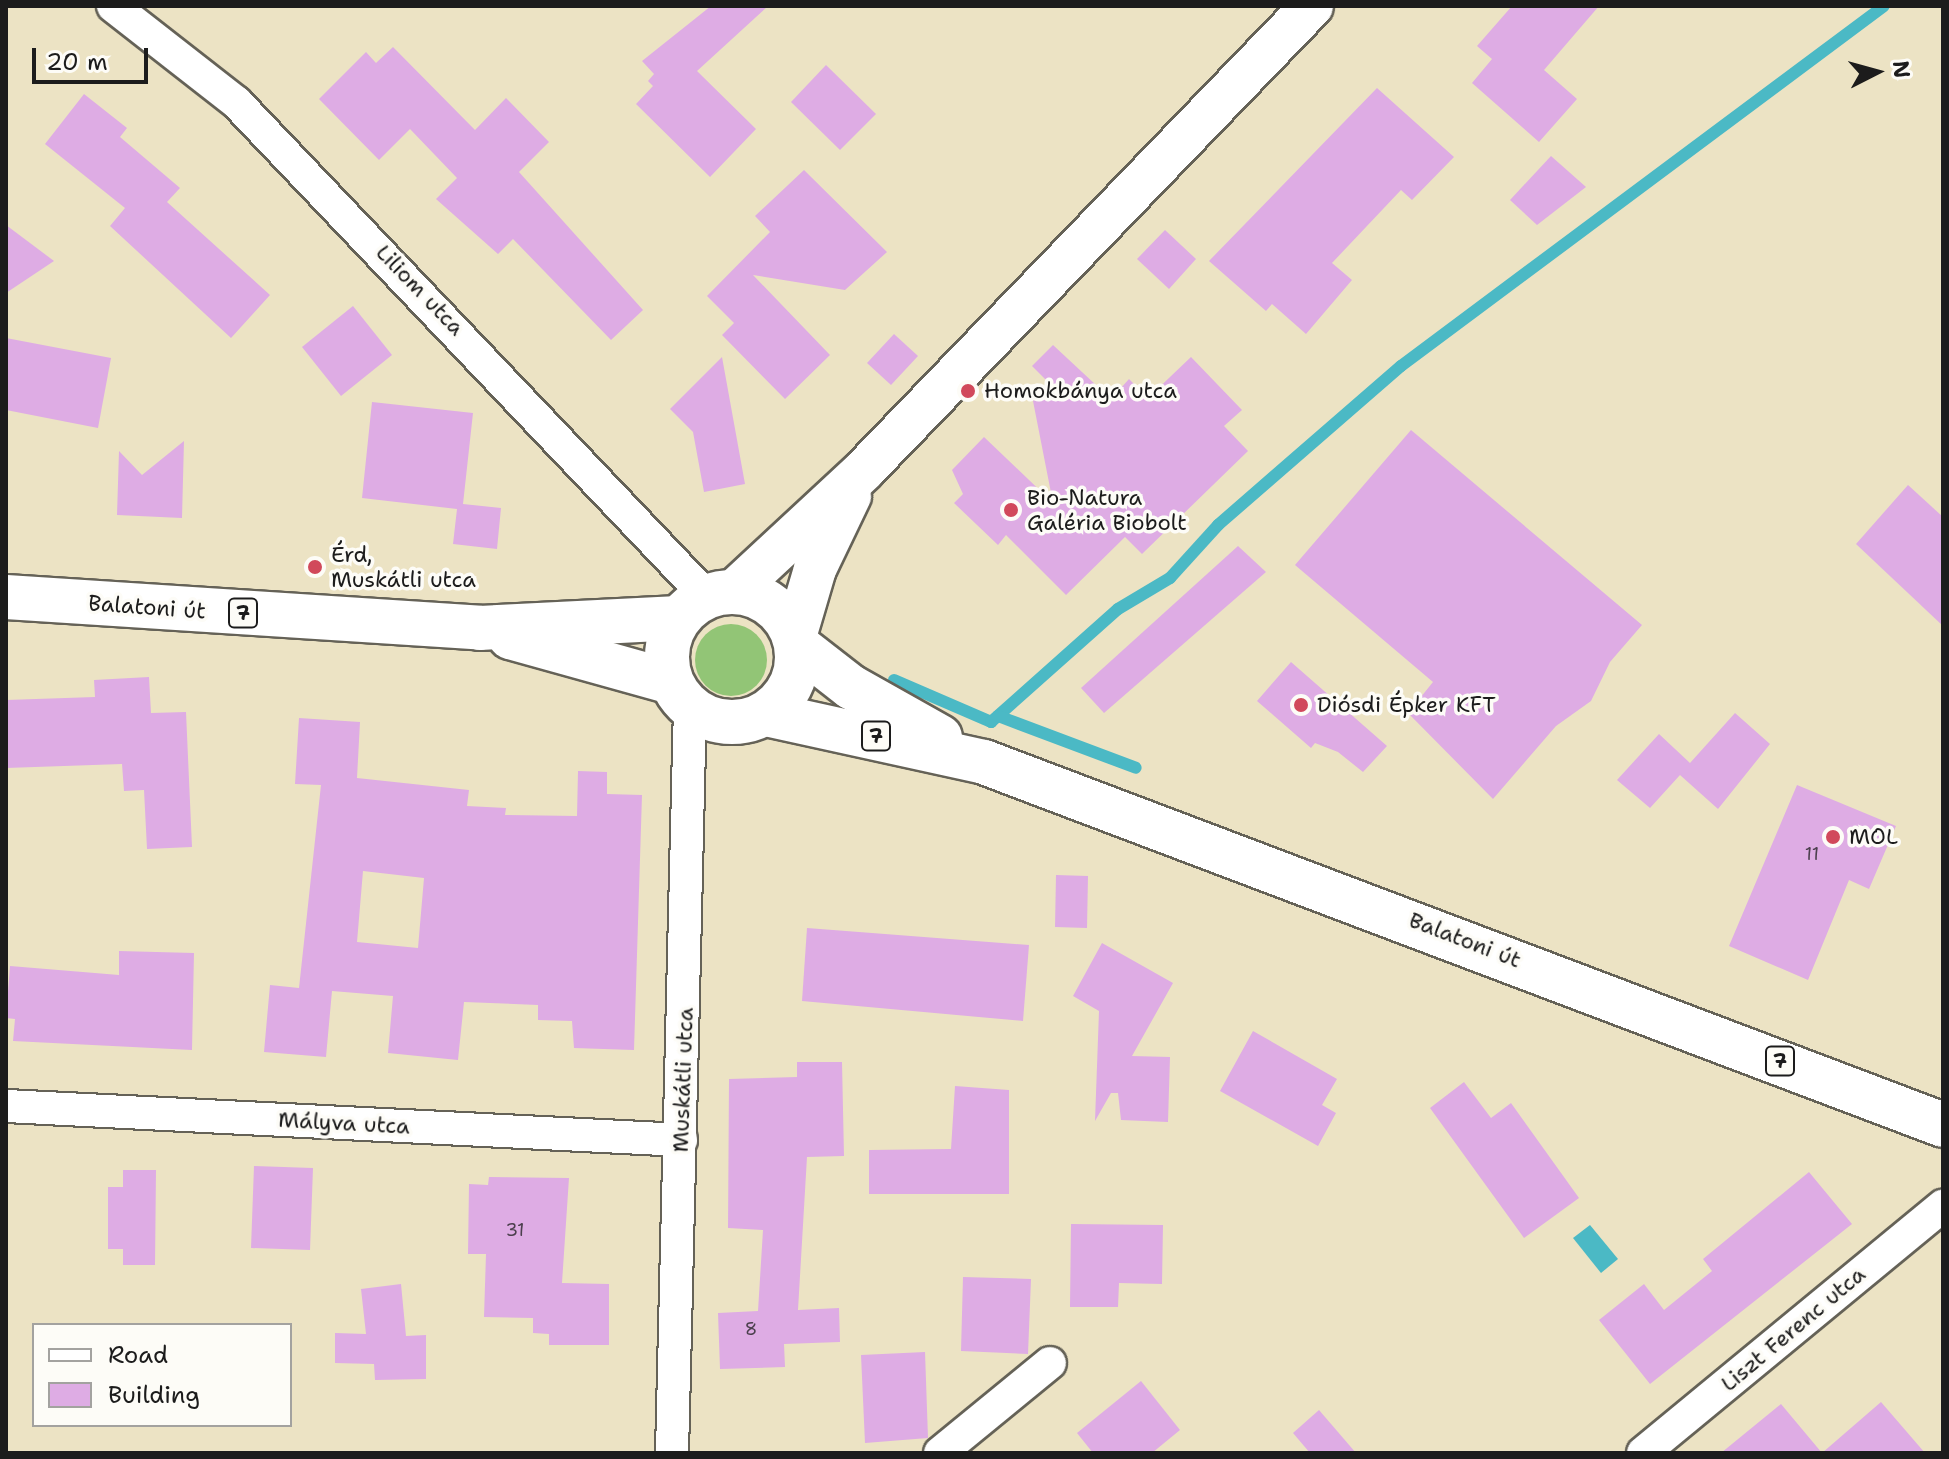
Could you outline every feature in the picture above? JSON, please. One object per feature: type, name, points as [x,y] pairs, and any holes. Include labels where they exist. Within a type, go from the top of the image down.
[{"type":"main road","name":"Balatoni út","points":[[6,597],[480,628],[706,602]]},
{"type":"main road","name":"7","points":[[706,602],[767,601],[796,641]]},
{"type":"main road","points":[[680,695],[667,650],[706,602]]},
{"type":"main road","name":"Balatoni út","points":[[480,628],[680,695]]},
{"type":"main road","name":"Balatoni út","points":[[796,641],[851,687],[984,762]]},
{"type":"main road","points":[[766,714],[794,676],[796,641]]},
{"type":"main road","name":"7","points":[[680,695],[714,720],[766,714]]},
{"type":"main road","name":"Balatoni út","points":[[766,714],[984,762],[1943,1125]]},
{"type":"street","name":"Liliom utca","points":[[113,6],[236,102],[424,294],[706,602]]},
{"type":"street","points":[[706,602],[864,470],[1312,6]]},
{"type":"street","points":[[796,641],[822,552],[864,470]]},
{"type":"street","name":"Muskátli utca","points":[[672,1453],[681,1140],[680,695]]},
{"type":"street","name":"Mályva utca","points":[[6,1106],[681,1140]]},
{"type":"street","name":"Liszt Ferenc utca","points":[[1643,1453],[1943,1206]]},
{"type":"street","points":[[940,1453],[1050,1363]]},
{"type":"green space","points":[[724,624],[738,624],[757,634],[767,653],[767,667],[757,686],[738,696],[724,696],[705,686],[695,667],[695,653],[705,634]]},
{"type":"water","points":[[1590,1225],[1618,1259],[1601,1273],[1573,1238]]},
{"type":"building","points":[[711,6],[768,6],[697,71],[756,129],[710,177],[636,104],[653,86],[648,81],[654,74],[642,61]]},
{"type":"building","points":[[1512,6],[1599,6],[1544,70],[1577,99],[1539,142],[1472,83],[1492,59],[1477,46]]},
{"type":"building","points":[[393,47],[475,130],[506,98],[549,142],[519,172],[643,310],[611,340],[513,239],[498,254],[436,199],[457,178],[410,129],[379,160],[319,99],[366,52],[376,63]]},
{"type":"building","points":[[826,65],[876,114],[840,150],[791,102]]},
{"type":"building","points":[[1377,88],[1454,157],[1412,200],[1401,190],[1332,263],[1352,280],[1306,334],[1272,304],[1266,311],[1209,261]]},
{"type":"building","points":[[84,94],[127,128],[120,137],[180,188],[167,202],[270,295],[231,338],[110,226],[125,208],[45,144]]},
{"type":"building","points":[[1551,156],[1586,187],[1537,225],[1510,200]]},
{"type":"building","points":[[804,170],[887,252],[845,290],[753,275],[830,355],[785,399],[722,335],[734,323],[707,296],[770,232],[755,216]]},
{"type":"building","points":[[6,225],[54,261],[6,293]]},
{"type":"building","points":[[1165,230],[1196,259],[1169,289],[1137,259]]},
{"type":"building","points":[[353,306],[392,355],[341,396],[302,347]]},
{"type":"building","points":[[894,334],[918,356],[891,385],[867,363]]},
{"type":"building","points":[[6,338],[111,358],[98,428],[6,410]]},
{"type":"building","points":[[1053,345],[1111,399],[1129,379],[1148,398],[1191,357],[1242,410],[1224,426],[1248,451],[1142,554],[1125,537],[1066,595],[1006,535],[998,545],[954,503],[963,494],[952,470],[984,437],[1053,503],[1033,401],[1049,383],[1032,366]]},
{"type":"building","points":[[722,357],[745,484],[704,492],[693,432],[670,409]]},
{"type":"building","points":[[372,402],[473,413],[463,504],[501,508],[497,549],[453,544],[457,509],[362,498]]},
{"type":"building","points":[[1411,430],[1642,625],[1610,662],[1591,701],[1556,726],[1493,799],[1408,713],[1433,682],[1295,565]]},
{"type":"building","points":[[184,441],[182,518],[117,515],[119,451],[142,475]]},
{"type":"building","points":[[1908,485],[1943,517],[1943,626],[1856,544]]},
{"type":"building","points":[[1238,546],[1266,572],[1104,713],[1081,688]]},
{"type":"building","name":"Diósdi Épker KFT","points":[[1291,662],[1387,746],[1363,772],[1338,752],[1315,743],[1311,748],[1257,701]]},
{"type":"building","points":[[149,677],[151,713],[186,712],[192,847],[147,849],[144,790],[124,791],[122,764],[6,768],[6,700],[95,697],[94,680]]},
{"type":"building","points":[[1735,713],[1770,744],[1718,809],[1680,775],[1650,808],[1617,780],[1659,734],[1690,763]]},
{"type":"building","points":[[299,718],[360,722],[357,778],[469,790],[467,806],[506,808],[505,815],[577,816],[578,771],[607,772],[607,794],[642,795],[634,1050],[574,1048],[572,1021],[538,1020],[538,1005],[464,1002],[458,1060],[388,1053],[393,996],[332,991],[326,1057],[264,1052],[270,985],[299,988],[321,785],[295,784]],"holes":[[[363,871],[424,878],[418,948],[357,942]]]},
{"type":"building","points":[[1797,785],[1896,826],[1869,889],[1849,880],[1808,980],[1729,946]]},
{"type":"building","points":[[1056,875],[1088,876],[1087,928],[1055,927]]},
{"type":"building","points":[[807,928],[1029,945],[1023,1021],[802,1001]]},
{"type":"building","points":[[1102,943],[1173,983],[1132,1056],[1170,1057],[1168,1122],[1121,1120],[1118,1093],[1111,1093],[1095,1121],[1099,1011],[1073,996]]},
{"type":"building","points":[[119,951],[194,953],[192,1050],[13,1041],[15,1019],[6,1018],[10,966],[119,975]]},
{"type":"building","points":[[1253,1031],[1337,1079],[1322,1105],[1336,1113],[1318,1146],[1220,1091]]},
{"type":"building","points":[[797,1062],[842,1062],[844,1156],[807,1157],[798,1310],[839,1308],[840,1342],[784,1344],[785,1367],[720,1369],[718,1313],[758,1311],[763,1230],[728,1228],[729,1079],[797,1077]]},
{"type":"building","points":[[1464,1082],[1491,1118],[1511,1103],[1579,1198],[1524,1238],[1430,1108]]},
{"type":"building","points":[[955,1086],[1009,1090],[1009,1194],[869,1194],[869,1150],[951,1149]]},
{"type":"building","points":[[254,1166],[313,1168],[310,1250],[251,1248]]},
{"type":"building","points":[[123,1170],[156,1170],[155,1265],[123,1265],[123,1249],[108,1249],[108,1187],[123,1187]]},
{"type":"building","points":[[1809,1172],[1852,1224],[1650,1384],[1599,1320],[1644,1284],[1664,1310],[1712,1271],[1703,1259]]},
{"type":"building","points":[[489,1177],[569,1178],[562,1283],[609,1284],[609,1345],[549,1345],[549,1334],[533,1333],[533,1318],[484,1317],[486,1254],[468,1254],[469,1184],[488,1185]]},
{"type":"building","points":[[1071,1224],[1163,1225],[1162,1284],[1119,1283],[1118,1307],[1070,1307]]},
{"type":"building","points":[[963,1277],[1031,1279],[1028,1354],[961,1351]]},
{"type":"building","points":[[401,1284],[406,1336],[426,1335],[426,1379],[375,1380],[374,1364],[335,1363],[335,1333],[366,1334],[361,1289]]},
{"type":"building","points":[[925,1352],[928,1438],[865,1443],[861,1355]]},
{"type":"building","points":[[1141,1381],[1180,1430],[1152,1453],[1093,1453],[1077,1433]]},
{"type":"building","points":[[1881,1402],[1925,1453],[1822,1453]]},
{"type":"building","points":[[1781,1404],[1822,1453],[1721,1453]]},
{"type":"building","points":[[1319,1410],[1356,1453],[1310,1453],[1293,1433]]},
{"type":"waterway","points":[[894,680],[991,722],[1118,609],[1170,578],[1218,525],[1401,366],[1884,6]]},
{"type":"waterway","points":[[998,716],[1136,768]]},
{"type":"place","name":"Homokbánya utca","points":[[968,391]]},
{"type":"place","name":"Bio-Natura Galéria Biobolt","points":[[1011,510]]},
{"type":"place","name":"Érd, Muskátli utca","points":[[315,567]]},
{"type":"place","name":"Diósdi Épker KFT","points":[[1301,705]]},
{"type":"place","name":"MOL","points":[[1833,837]]}]
